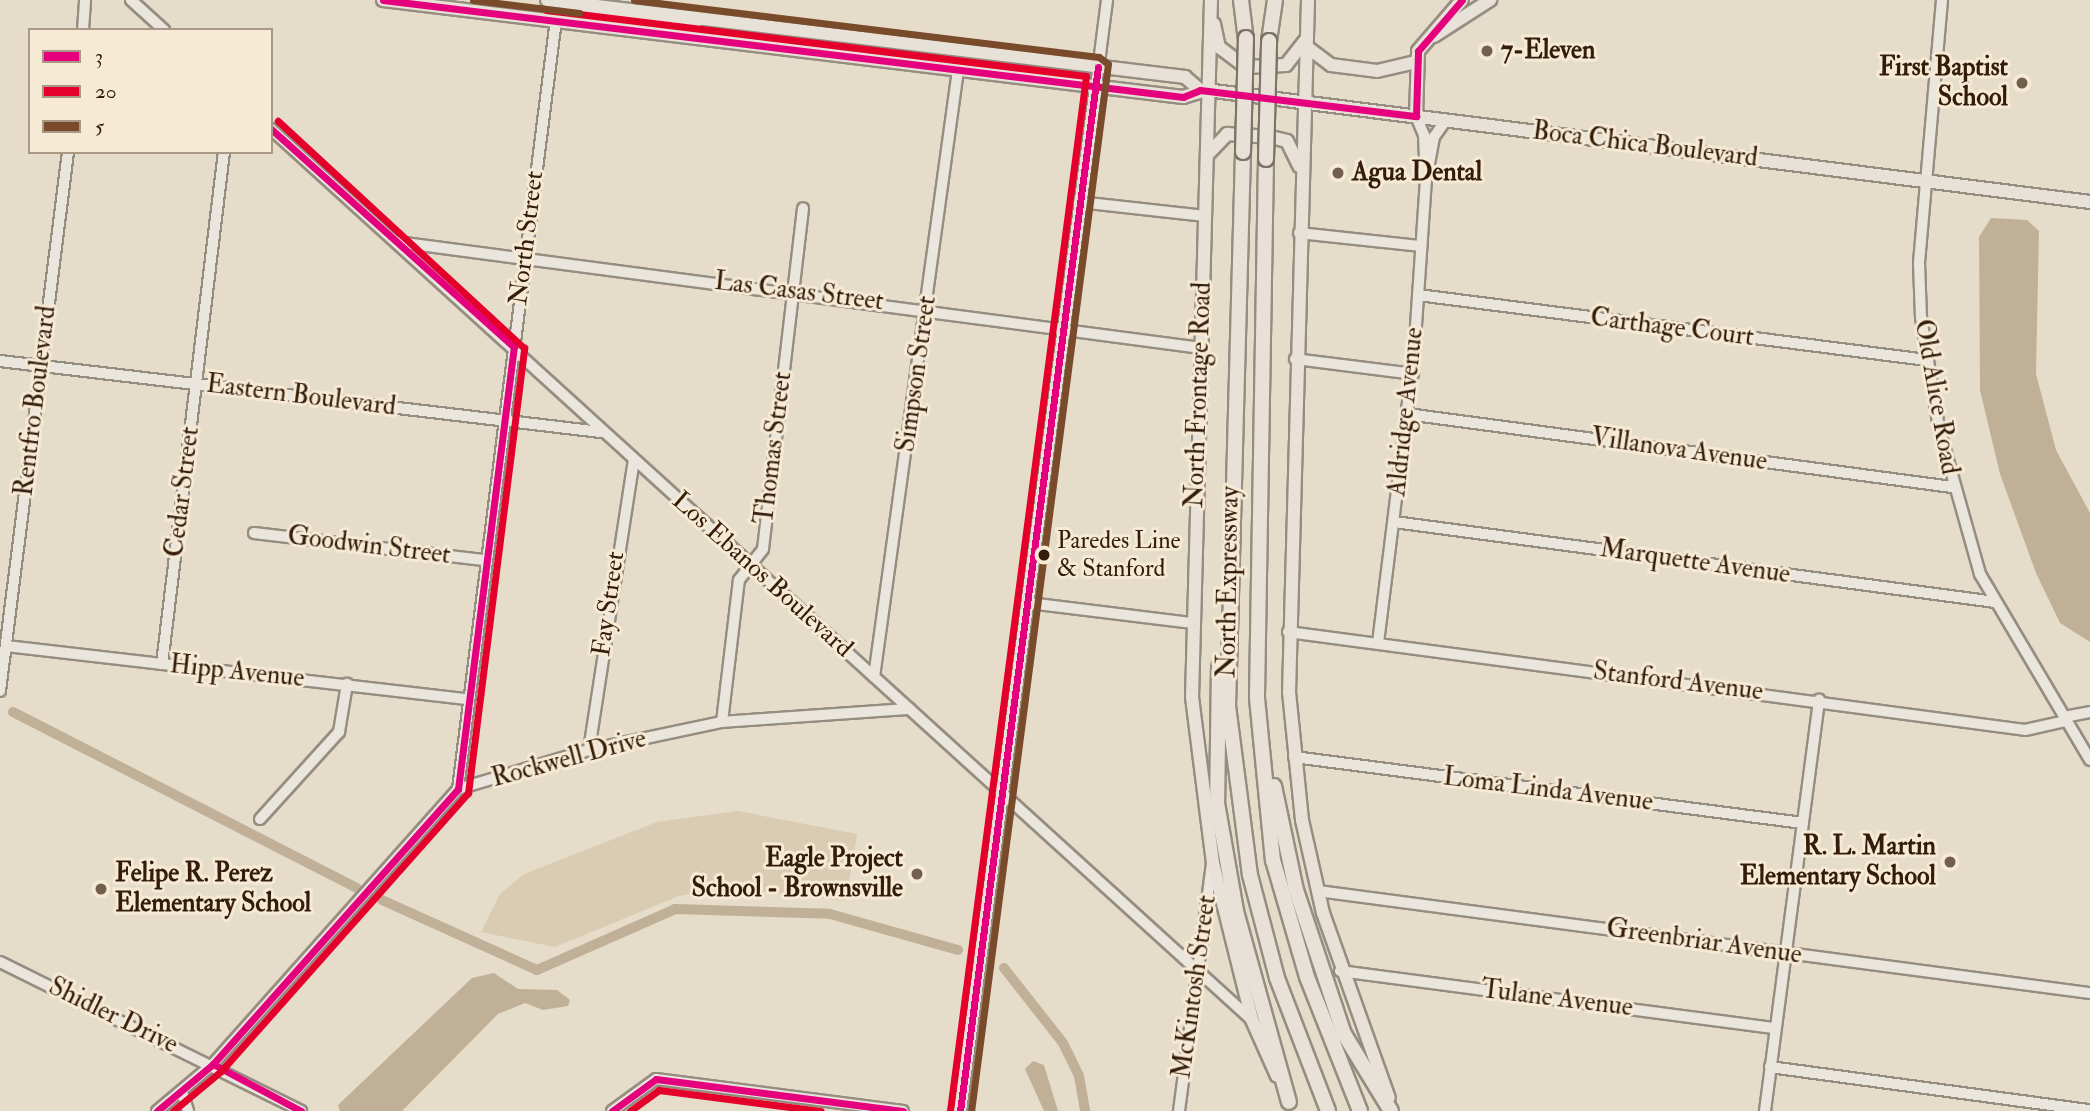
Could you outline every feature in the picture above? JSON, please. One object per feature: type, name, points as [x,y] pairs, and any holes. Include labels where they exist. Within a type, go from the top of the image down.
[{"type":"highway","points":[[1241,0],[1246,38]]},
{"type":"highway","points":[[1246,38],[1248,0]]},
{"type":"highway","name":"North Expressway","points":[[1273,0],[1269,41],[1266,159],[1257,698],[1273,860],[1307,977],[1360,1111]]},
{"type":"highway","name":"North Expressway","points":[[1246,38],[1230,519],[1228,706],[1240,817],[1277,978],[1328,1111]]},
{"type":"highway","points":[[1230,519],[1214,729],[1217,803],[1236,911],[1290,1107]]},
{"type":"highway","points":[[1257,698],[1296,890],[1323,972],[1344,1034],[1393,1111]]},
{"type":"main road","name":"Boca Chica Boulevard","points":[[383,0],[1183,97],[1203,90],[1305,102],[2090,202]]},
{"type":"main road","points":[[452,0],[538,10],[547,0]]},
{"type":"main road","name":"Boca Chica Boulevard","points":[[547,0],[1185,77],[1203,90]]},
{"type":"main road","points":[[1308,0],[1288,632],[1294,757],[1318,891],[1340,971],[1393,1111]]},
{"type":"main road","points":[[1307,42],[1331,65],[1400,70],[1413,63],[1425,42],[1462,0]]},
{"type":"main road","points":[[1425,42],[1490,0]]},
{"type":"main road","points":[[1211,3],[1219,47],[1246,67],[1286,65],[1307,42]]},
{"type":"main road","name":"North Frontage Road","points":[[1211,3],[1203,90],[1205,216],[1191,623],[1192,697],[1213,863],[1252,1020],[1290,1107]]},
{"type":"main road","points":[[556,20],[571,12],[686,26],[700,19]]},
{"type":"main road","points":[[1413,63],[1416,116]]},
{"type":"main road","points":[[960,1111],[1096,86]]},
{"type":"main road","points":[[1206,160],[1219,137],[1271,136],[1292,147],[1301,176]]},
{"type":"street","points":[[131,0],[162,28]]},
{"type":"street","points":[[1096,86],[1107,0]]},
{"type":"street","name":"Old Alice Road","points":[[1942,0],[1924,179],[1919,286],[1927,360],[1952,487],[1968,547],[1995,601],[2090,760]]},
{"type":"street","points":[[83,28],[86,1]]},
{"type":"street","name":"North Street","points":[[458,789],[483,560],[514,347],[556,20]]},
{"type":"street","name":"Simpson Street","points":[[874,677],[958,70]]},
{"type":"street","name":"Aldridge Avenue","points":[[1416,116],[1424,135],[1426,181]]},
{"type":"street","name":"Aldridge Avenue","points":[[1378,643],[1413,374],[1426,181],[1434,136],[1446,120]]},
{"type":"street","name":"Los Ebanos Boulevard","points":[[273,131],[514,347],[601,432],[634,458],[1252,1020]]},
{"type":"street","name":"Rentfro Boulevard","points":[[0,685],[68,154]]},
{"type":"street","name":"Cedar Street","points":[[162,664],[224,154]]},
{"type":"street","points":[[1079,202],[1205,216]]},
{"type":"street","name":"Thomas Street","points":[[722,722],[739,580],[763,549],[803,208]]},
{"type":"street","points":[[1299,233],[1421,246]]},
{"type":"street","name":"Las Casas Street","points":[[397,242],[792,291],[1201,348]]},
{"type":"street","name":"Carthage Court","points":[[1418,295],[1927,360]]},
{"type":"street","points":[[1295,359],[1413,374]]},
{"type":"street","name":"Eastern Boulevard","points":[[0,361],[601,432]]},
{"type":"street","name":"Villanova Avenue","points":[[1407,414],[1952,487]]},
{"type":"street","name":"Fay Street","points":[[589,750],[634,458]]},
{"type":"street","name":"Marquette Avenue","points":[[1394,522],[1995,601]]},
{"type":"street","name":"Goodwin Street","points":[[254,533],[483,560]]},
{"type":"street","points":[[1029,603],[1191,623]]},
{"type":"street","name":"Stanford Avenue","points":[[1288,632],[2025,730],[2090,712]]},
{"type":"street","name":"Hipp Avenue","points":[[7,646],[468,699]]},
{"type":"street","points":[[260,819],[339,732],[347,684]]},
{"type":"street","points":[[1765,1111],[1819,701]]},
{"type":"street","name":"Rockwell Drive","points":[[157,1111],[213,1064],[458,789],[589,750],[722,722],[910,709]]},
{"type":"street","name":"Loma Linda Avenue","points":[[1294,757],[1802,823]]},
{"type":"street","name":"McKintosh Street","points":[[1179,1111],[1213,863]]},
{"type":"street","name":"Greenbriar Avenue","points":[[1318,891],[2090,993]]},
{"type":"street","name":"Shidler Drive","points":[[0,962],[213,1064],[301,1111]]},
{"type":"street","name":"Tulane Avenue","points":[[1340,971],[1775,1028]]},
{"type":"street","points":[[1770,1067],[2090,1110]]},
{"type":"street","points":[[612,1111],[656,1079],[903,1111]]},
{"type":"street","points":[[182,1092],[188,1111]]},
{"type":"shaded area","points":[[1991,218],[2027,220],[2039,231],[2036,374],[2056,450],[2090,513],[2090,642],[2060,623],[2036,573],[2000,474],[1980,390],[1979,237]]},
{"type":"shaded area","points":[[738,811],[857,834],[846,901],[732,888],[679,896],[555,947],[481,932],[500,894],[524,874],[657,822]]},
{"type":"shaded area","points":[[494,973],[518,989],[557,990],[570,1000],[568,1006],[543,1010],[525,1003],[498,1014],[402,1111],[340,1111],[338,1105],[472,978]]},
{"type":"shaded area","points":[[1033,1061],[1044,1065],[1058,1111],[1044,1111],[1025,1069]]},
{"type":"waterway","points":[[13,712],[357,888]]},
{"type":"waterway","points":[[382,900],[537,970],[675,909],[830,914],[958,950]]},
{"type":"waterway","points":[[1004,968],[1063,1043],[1079,1076],[1085,1111]]},
{"type":"transit line","name":"3","points":[[383,0],[1183,97],[1200,90],[1416,116],[1418,51],[1462,0]]},
{"type":"transit line","name":"5","points":[[473,0],[579,13]]},
{"type":"transit line","name":"5","points":[[634,0],[1099,57],[1108,64],[971,1111]]},
{"type":"transit line","name":"20","points":[[546,10],[1086,76],[950,1110]]},
{"type":"transit line","name":"3","points":[[960,1111],[1098,67]]},
{"type":"transit line","name":"20","points":[[173,1111],[221,1071],[468,793],[524,348],[278,121]]},
{"type":"transit line","name":"3","points":[[157,1111],[213,1064],[458,789],[514,347],[273,131]]},
{"type":"transit line","name":"3","points":[[213,1064],[301,1111]]},
{"type":"transit line","name":"3","points":[[612,1111],[656,1079],[903,1111]]},
{"type":"transit line","name":"20","points":[[630,1111],[659,1090],[821,1111]]},
{"type":"place","name":"7-Eleven","points":[[1487,51]]},
{"type":"place","name":"First Baptist School","points":[[2022,83]]},
{"type":"place","name":"Agua Dental","points":[[1338,173]]},
{"type":"place","name":"Paredes Line & Stanford","points":[[1044,555]]},
{"type":"place","name":"R. L. Martin Elementary School","points":[[1950,862]]},
{"type":"place","name":"Eagle Project School - Brownsville","points":[[917,874]]},
{"type":"place","name":"Felipe R. Perez Elementary School","points":[[101,889]]}]
